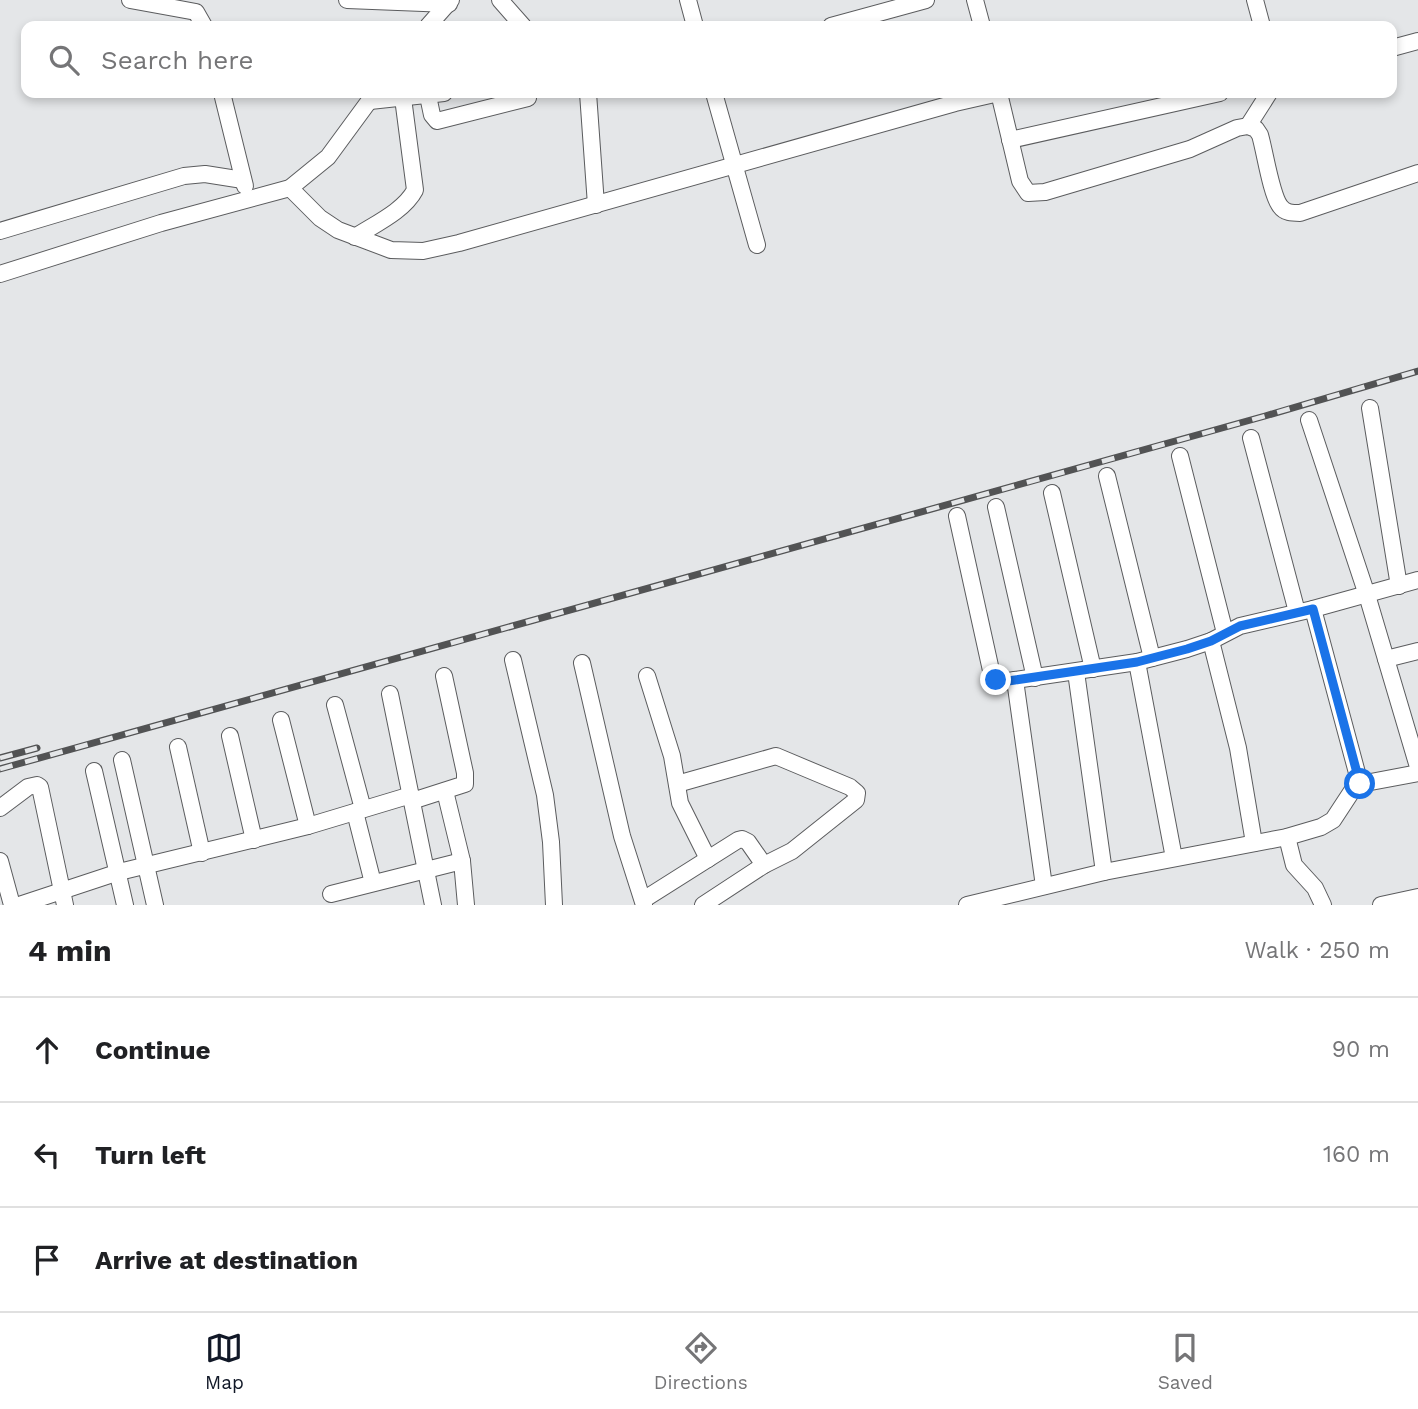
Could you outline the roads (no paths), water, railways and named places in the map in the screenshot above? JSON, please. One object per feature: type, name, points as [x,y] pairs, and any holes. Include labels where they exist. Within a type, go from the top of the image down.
[{"type":"street","points":[[130,0],[200,13]]},
{"type":"street","points":[[347,0],[450,2]]},
{"type":"street","points":[[500,0],[519,21]]},
{"type":"street","points":[[688,0],[694,21]]},
{"type":"street","points":[[849,21],[926,0]]},
{"type":"street","points":[[975,0],[981,21]]},
{"type":"street","points":[[1255,0],[1261,21]]},
{"type":"street","points":[[433,21],[450,2]]},
{"type":"street","points":[[1397,47],[1418,41]]},
{"type":"street","points":[[223,98],[248,199]]},
{"type":"street","points":[[0,274],[161,223],[290,188],[328,157],[371,98]]},
{"type":"street","points":[[355,237],[395,211],[412,197],[415,190],[403,98]]},
{"type":"street","points":[[435,98],[432,115],[437,121],[528,98]]},
{"type":"street","points":[[588,98],[596,205]]},
{"type":"street","points":[[716,98],[757,245]]},
{"type":"street","points":[[290,188],[320,218],[338,230],[391,250],[423,251],[980,98]]},
{"type":"street","points":[[1000,98],[1020,181],[1028,193],[1035,194],[1190,149],[1237,128],[1248,126],[1256,129],[1260,135],[1276,197],[1281,208],[1290,213],[1300,213],[1418,173]]},
{"type":"street","points":[[1010,140],[1198,98]]},
{"type":"street","points":[[1248,126],[1266,98]]},
{"type":"street","points":[[0,231],[184,176],[205,174],[243,180]]},
{"type":"street","points":[[1370,408],[1399,586]]},
{"type":"street","points":[[1309,420],[1367,595],[1418,767]]},
{"type":"street","points":[[1251,438],[1360,784]]},
{"type":"street","points":[[1180,456],[1218,637],[1254,844]]},
{"type":"street","points":[[1107,476],[1145,660],[1174,858]]},
{"type":"street","points":[[1052,493],[1093,669]]},
{"type":"street","points":[[996,507],[1035,678]]},
{"type":"street","points":[[957,516],[992,675],[1001,682],[1145,660],[1218,637],[1240,626],[1418,580]]},
{"type":"street","points":[[1386,659],[1418,651]]},
{"type":"street","points":[[513,660],[545,796],[551,842],[554,905]]},
{"type":"street","points":[[582,663],[622,836],[644,902],[742,839],[748,842],[764,865]]},
{"type":"street","points":[[1076,672],[1104,872]]},
{"type":"street","points":[[19,905],[63,897],[119,872],[254,840],[359,810],[461,787],[466,779],[444,676]]},
{"type":"street","points":[[648,676],[672,756],[680,803],[708,859]]},
{"type":"street","points":[[1015,680],[1044,886]]},
{"type":"street","points":[[390,694],[433,905]]},
{"type":"street","points":[[335,705],[373,883]]},
{"type":"street","points":[[281,720],[308,826]]},
{"type":"street","points":[[230,736],[254,840]]},
{"type":"street","points":[[178,747],[202,853]]},
{"type":"street","points":[[677,784],[776,756],[854,790],[856,800],[816,834],[703,905]]},
{"type":"street","points":[[122,760],[155,905]]},
{"type":"street","points":[[94,771],[125,905]]},
{"type":"street","points":[[967,905],[1104,872],[1254,844],[1321,827],[1333,820],[1352,790],[1360,784],[1418,772]]},
{"type":"street","points":[[0,808],[28,787],[40,787],[63,897]]},
{"type":"street","points":[[445,791],[462,861],[466,905]]},
{"type":"street","points":[[1287,836],[1294,864],[1315,888],[1323,905]]},
{"type":"street","points":[[0,861],[12,905]]},
{"type":"street","points":[[331,894],[462,861]]},
{"type":"street","points":[[1381,905],[1418,897]]},
{"type":"railway","points":[[0,769],[1418,371]]},
{"type":"railway","points":[[0,758],[37,748]]}]
